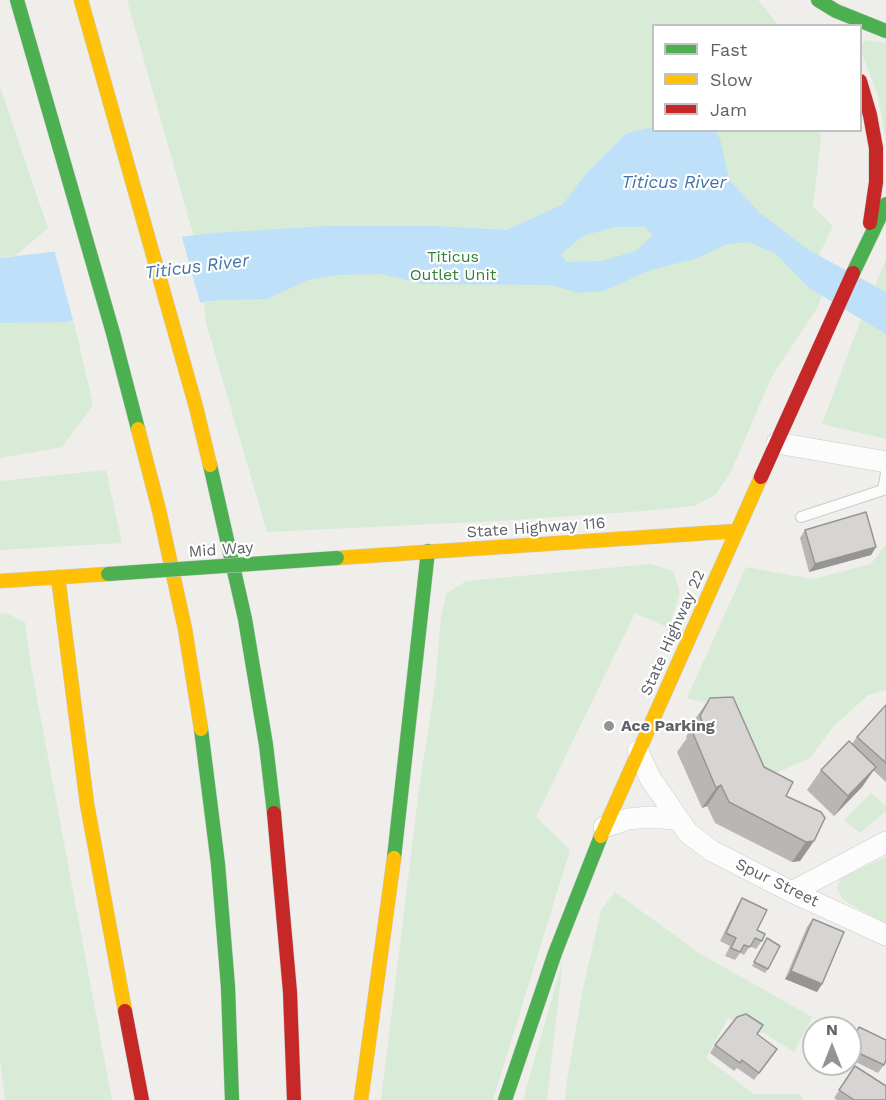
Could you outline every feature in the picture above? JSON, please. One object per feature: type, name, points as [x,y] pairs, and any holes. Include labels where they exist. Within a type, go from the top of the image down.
[{"type":"main road","points":[[18,0],[113,333],[159,510],[185,629],[206,753],[218,864],[228,987],[232,1100]]},
{"type":"main road","points":[[81,0],[173,326],[218,496],[245,619],[266,745],[282,891],[290,992],[294,1100]]},
{"type":"main road","points":[[814,0],[832,24]]},
{"type":"main road","points":[[819,0],[836,11],[886,31]]},
{"type":"main road","points":[[861,254],[872,215],[876,171],[874,137],[862,85]]},
{"type":"main road","points":[[861,254],[886,204]]},
{"type":"main road","name":"State Highway 22","points":[[505,1100],[555,953],[604,827],[861,254]]},
{"type":"main road","name":"State Highway 116","points":[[337,558],[737,531]]},
{"type":"main road","points":[[361,1100],[391,887],[428,551]]},
{"type":"main road","name":"Mid Way","points":[[0,581],[337,558]]},
{"type":"main road","points":[[58,577],[87,804],[142,1100]]},
{"type":"street","points":[[777,443],[886,462]]},
{"type":"street","name":"Spur Street","points":[[638,751],[650,778],[687,833],[712,851],[792,892],[886,935]]},
{"type":"street","points":[[604,827],[628,819],[650,817],[676,819]]},
{"type":"street","points":[[792,892],[886,842]]},
{"type":"lane","points":[[801,517],[883,490],[886,473]]},
{"type":"green space","name":"Titicus Outlet Unit","points":[[127,0],[758,0],[777,24],[652,24],[652,132],[820,132],[813,207],[833,226],[805,284],[822,296],[816,310],[771,378],[730,474],[715,495],[694,506],[498,521],[267,532],[206,323],[204,303],[212,301]]},
{"type":"green space","points":[[866,40],[886,43],[886,143],[878,96],[862,54],[862,44]]},
{"type":"green space","points":[[0,87],[48,228],[15,256],[0,257]]},
{"type":"green space","points":[[886,259],[886,439],[822,424],[861,319],[871,325],[885,292],[875,286]]},
{"type":"green space","points":[[74,322],[93,405],[62,447],[0,458],[0,323]]},
{"type":"green space","points":[[106,470],[122,543],[0,550],[0,481]]},
{"type":"green space","points":[[886,544],[886,690],[868,695],[832,728],[810,758],[774,774],[759,775],[708,703],[687,698],[746,567],[813,579],[871,564]]},
{"type":"green space","points":[[651,564],[673,571],[680,592],[669,628],[635,613],[536,817],[570,850],[493,1100],[381,1100],[419,789],[446,594],[466,581]]},
{"type":"green space","points":[[0,613],[25,622],[31,666],[112,1100],[5,1100],[0,1059]]},
{"type":"green space","points":[[871,793],[886,806],[886,811],[860,833],[844,820]]},
{"type":"green space","points":[[886,857],[886,924],[843,900],[837,888],[841,878]]},
{"type":"green space","points":[[615,892],[699,953],[810,1016],[802,1016],[802,1036],[794,1052],[764,1033],[728,1018],[706,1058],[754,1094],[799,1094],[804,1100],[565,1100],[583,989],[601,910]]},
{"type":"green space","points":[[563,959],[547,1100],[523,1100]]},
{"type":"water","name":"Titicus River","points":[[652,127],[652,132],[716,132],[720,139],[729,180],[760,213],[807,249],[886,292],[886,334],[809,288],[776,254],[749,242],[727,244],[698,258],[651,270],[603,291],[579,293],[551,285],[423,284],[381,274],[339,275],[308,280],[267,299],[219,300],[66,322],[0,323],[0,258],[214,233],[327,226],[436,226],[506,230],[562,205],[587,173],[627,133]],"holes":[[[614,227],[645,227],[653,235],[636,251],[602,261],[566,262],[561,254],[583,236]]]},
{"type":"pier","points":[[181,234],[201,306],[74,324],[54,249]]},
{"type":"building","points":[[866,512],[876,547],[815,564],[805,530]]},
{"type":"building","points":[[733,697],[764,767],[793,782],[786,796],[821,812],[825,818],[814,841],[806,842],[729,802],[721,785],[716,788],[692,731],[704,726],[700,716],[710,698]]},
{"type":"building","points":[[886,705],[886,763],[857,737]]},
{"type":"building","points":[[849,741],[876,767],[848,796],[821,770]]},
{"type":"building","points":[[742,898],[767,910],[757,930],[765,934],[762,941],[755,938],[750,947],[744,945],[740,952],[731,948],[736,938],[726,933]]},
{"type":"building","points":[[813,919],[844,932],[822,984],[791,971]]},
{"type":"building","points":[[767,938],[780,946],[768,969],[754,962]]},
{"type":"building","points":[[746,1014],[763,1025],[757,1034],[777,1049],[759,1073],[742,1060],[740,1063],[715,1045],[737,1017]]},
{"type":"building","points":[[862,1028],[886,1040],[884,1065],[862,1055]]},
{"type":"building","points":[[862,1071],[886,1086],[886,1100],[854,1100],[839,1090],[848,1076],[862,1076]]},
{"type":"traffic: fast","points":[[17,0],[113,333],[138,429]]},
{"type":"traffic: fast","points":[[818,0],[836,11],[886,31]]},
{"type":"traffic: fast","points":[[853,273],[886,204]]},
{"type":"traffic: fast","points":[[210,465],[245,619],[266,745],[274,813]]},
{"type":"traffic: fast","points":[[394,858],[428,551]]},
{"type":"traffic: fast","points":[[108,574],[337,558]]},
{"type":"traffic: fast","points":[[201,729],[218,864],[228,987],[232,1100]]},
{"type":"traffic: fast","points":[[505,1100],[555,953],[601,836]]},
{"type":"traffic: slow","points":[[81,0],[196,407],[210,465]]},
{"type":"traffic: slow","points":[[138,429],[159,510],[185,629],[201,729]]},
{"type":"traffic: slow","points":[[601,836],[761,477]]},
{"type":"traffic: slow","points":[[337,558],[737,531]]},
{"type":"traffic: slow","points":[[0,581],[108,574]]},
{"type":"traffic: slow","points":[[58,577],[87,804],[125,1011]]},
{"type":"traffic: slow","points":[[361,1100],[394,858]]},
{"type":"traffic: jam","points":[[862,88],[876,148],[876,182],[870,223]]},
{"type":"traffic: jam","points":[[761,477],[853,273]]},
{"type":"traffic: jam","points":[[274,813],[290,992],[294,1100]]},
{"type":"traffic: jam","points":[[125,1011],[142,1100]]},
{"type":"place","name":"Ace Parking","points":[[609,726]]}]
